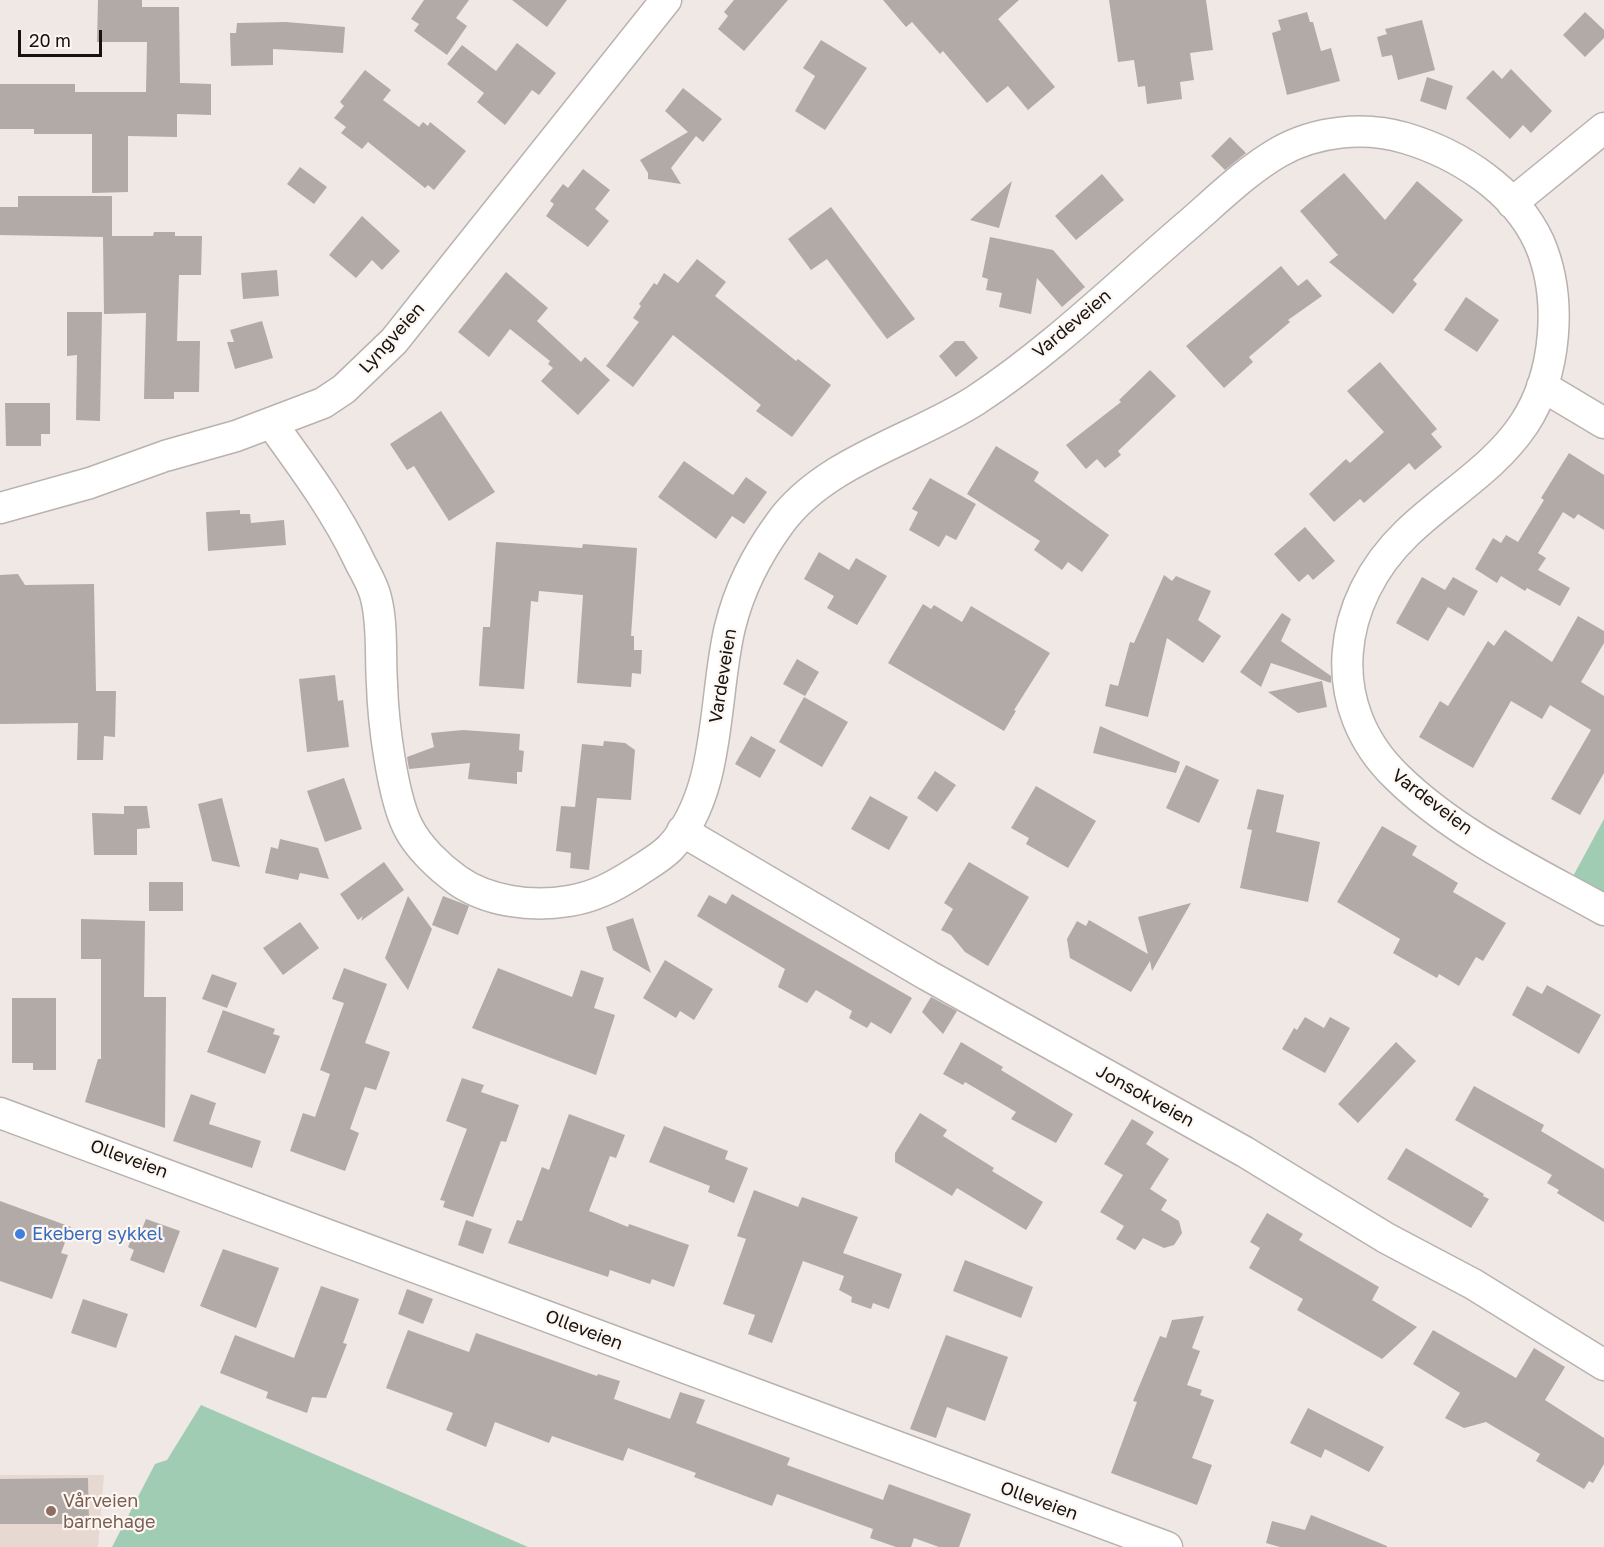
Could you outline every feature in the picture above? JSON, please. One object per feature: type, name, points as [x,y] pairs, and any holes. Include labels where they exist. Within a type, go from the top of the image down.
[{"type":"street","name":"Lyngveien","points":[[0,508],[90,483],[272,424],[323,403],[344,389],[394,340],[666,0]]},
{"type":"street","points":[[1512,203],[1604,128]]},
{"type":"street","name":"Vardeveien","points":[[272,424],[351,544],[375,595],[383,705],[399,801],[406,824],[421,846],[459,881],[488,895],[515,901],[552,903],[590,897],[614,886],[661,856],[674,844],[682,831],[701,795],[719,711],[720,674],[732,618],[757,558],[785,516],[802,498],[873,453],[968,406],[1012,375],[1253,170],[1291,146],[1319,135],[1368,132],[1414,140],[1470,167],[1492,183],[1512,203],[1534,233],[1543,251],[1550,280],[1554,315],[1550,354],[1542,386],[1524,424],[1480,473],[1408,532],[1376,570],[1353,620],[1348,643],[1348,693],[1363,735],[1380,760],[1401,782],[1451,820],[1517,862],[1604,910]]},
{"type":"street","points":[[1542,386],[1604,423]]},
{"type":"street","name":"Jonsokveien","points":[[682,831],[927,975],[1245,1152],[1386,1238],[1473,1284],[1604,1365]]},
{"type":"street","name":"Olleveien","points":[[0,1113],[1167,1547]]},
{"type":"shaded area","name":"Vårveien barnehage","points":[[0,1475],[104,1475],[98,1547],[0,1547]]},
{"type":"green space","points":[[1604,819],[1604,915],[1565,891]]},
{"type":"green space","points":[[201,1405],[528,1547],[112,1547],[155,1464],[167,1460]]},
{"type":"building","points":[[98,0],[142,0],[142,7],[179,7],[180,83],[211,84],[211,115],[177,114],[177,137],[128,136],[128,192],[92,193],[92,134],[34,134],[34,129],[0,129],[0,84],[75,84],[75,92],[146,92],[147,42],[97,42]]},
{"type":"building","points":[[424,0],[469,0],[456,18],[467,26],[447,55],[414,31],[419,24],[411,19]]},
{"type":"building","points":[[512,0],[567,0],[547,27]]},
{"type":"building","points":[[734,0],[788,0],[744,51],[718,29],[728,16],[724,12]]},
{"type":"building","points":[[883,0],[1019,0],[998,19],[1055,87],[1028,110],[1008,86],[987,103],[943,51],[940,54],[912,22],[906,27]]},
{"type":"building","points":[[1109,0],[1206,0],[1213,50],[1190,53],[1194,80],[1180,82],[1182,99],[1147,104],[1145,86],[1138,87],[1134,60],[1118,62]]},
{"type":"building","points":[[1307,12],[1310,22],[1313,22],[1321,51],[1331,48],[1340,81],[1287,95],[1272,33],[1281,30],[1278,20]]},
{"type":"building","points":[[1585,12],[1604,30],[1604,38],[1585,57],[1563,35]]},
{"type":"building","points":[[1422,20],[1435,70],[1398,80],[1392,55],[1382,57],[1377,37],[1387,34],[1385,29]]},
{"type":"building","points":[[286,22],[345,27],[343,53],[273,49],[273,65],[231,66],[230,33],[236,33],[237,23]]},
{"type":"building","points":[[821,40],[867,68],[825,130],[795,111],[815,76],[803,68]]},
{"type":"building","points":[[517,43],[556,73],[539,95],[532,90],[505,125],[477,102],[484,93],[447,64],[462,45],[496,71]]},
{"type":"building","points":[[1511,69],[1552,111],[1531,133],[1523,125],[1510,139],[1466,98],[1493,70],[1502,79]]},
{"type":"building","points":[[365,70],[391,90],[383,100],[419,127],[423,122],[428,126],[430,122],[466,151],[434,190],[428,185],[425,188],[368,142],[362,149],[341,133],[346,127],[334,118],[344,106],[340,102]]},
{"type":"building","points":[[1427,77],[1453,86],[1446,110],[1420,101]]},
{"type":"building","points":[[683,88],[722,119],[703,142],[696,136],[671,168],[681,184],[648,179],[648,173],[640,160],[688,132],[665,111]]},
{"type":"building","points":[[1230,137],[1246,153],[1225,170],[1211,156]]},
{"type":"building","points":[[300,167],[327,187],[314,204],[287,184]]},
{"type":"building","points":[[583,169],[610,190],[595,209],[609,221],[588,247],[546,216],[554,204],[550,201],[563,184],[568,188]]},
{"type":"building","points":[[1344,173],[1385,220],[1417,181],[1463,220],[1413,280],[1417,284],[1393,314],[1329,262],[1338,255],[1300,211]]},
{"type":"building","points":[[1102,174],[1124,200],[1076,240],[1055,216]]},
{"type":"building","points":[[1012,181],[999,228],[970,220]]},
{"type":"building","points":[[18,196],[112,196],[112,236],[153,236],[154,232],[175,232],[175,236],[202,236],[201,275],[179,275],[177,341],[200,341],[199,392],[174,392],[174,399],[144,399],[146,313],[104,314],[103,237],[0,235],[0,207],[18,207]]},
{"type":"building","points":[[831,207],[915,319],[887,339],[827,259],[811,270],[788,239]]},
{"type":"building","points":[[362,216],[400,251],[382,270],[372,260],[356,278],[329,255]]},
{"type":"building","points":[[990,237],[1053,250],[1085,287],[1062,307],[1037,278],[1031,314],[999,307],[1002,293],[986,290],[988,279],[982,277]]},
{"type":"building","points":[[697,259],[726,282],[715,296],[796,361],[798,359],[831,385],[792,437],[756,411],[761,405],[673,335],[633,387],[606,366],[639,322],[633,318],[641,306],[639,304],[654,283],[657,285],[664,273],[678,283]]},
{"type":"building","points":[[1281,266],[1298,286],[1307,279],[1322,296],[1288,320],[1290,322],[1249,357],[1253,362],[1224,388],[1186,346]]},
{"type":"building","points":[[277,270],[279,296],[243,299],[241,273]]},
{"type":"building","points":[[506,272],[548,308],[537,321],[581,362],[585,357],[610,380],[578,415],[541,381],[553,368],[548,364],[550,361],[510,329],[489,357],[458,332]]},
{"type":"building","points":[[1466,297],[1499,320],[1477,352],[1444,330]]},
{"type":"building","points":[[67,312],[102,312],[100,421],[76,420],[77,355],[67,356]]},
{"type":"building","points":[[262,321],[273,358],[235,369],[227,342],[234,342],[230,330]]},
{"type":"building","points":[[955,341],[964,341],[978,358],[956,377],[939,356]]},
{"type":"building","points":[[1380,362],[1437,429],[1431,434],[1442,447],[1415,470],[1409,463],[1364,503],[1360,499],[1334,522],[1309,494],[1346,459],[1350,463],[1384,432],[1347,391]]},
{"type":"building","points":[[1150,370],[1176,396],[1118,451],[1121,455],[1105,468],[1097,459],[1086,469],[1066,445],[1121,402],[1119,400]]},
{"type":"building","points":[[5,403],[50,403],[50,434],[41,434],[41,446],[6,446]]},
{"type":"building","points":[[441,411],[495,492],[449,521],[414,466],[407,470],[390,444]]},
{"type":"building","points":[[996,446],[1039,472],[1034,481],[1109,535],[1082,572],[1068,562],[1062,570],[1034,550],[1040,541],[967,494]]},
{"type":"building","points":[[1569,453],[1604,475],[1604,530],[1578,514],[1574,519],[1563,512],[1538,553],[1546,558],[1538,570],[1570,588],[1560,606],[1527,588],[1525,591],[1501,576],[1497,583],[1475,569],[1493,538],[1501,543],[1506,535],[1518,542],[1544,500],[1541,498]]},
{"type":"building","points":[[684,461],[733,495],[746,477],[767,492],[744,524],[732,516],[716,539],[658,497]]},
{"type":"building","points":[[930,478],[976,504],[956,540],[946,535],[939,547],[909,530],[918,512],[912,509]]},
{"type":"building","points":[[240,510],[240,514],[250,514],[251,523],[284,520],[286,545],[208,551],[206,512]]},
{"type":"building","points":[[1305,527],[1335,561],[1313,580],[1308,574],[1299,582],[1274,554]]},
{"type":"building","points":[[496,542],[582,548],[583,544],[637,548],[631,636],[634,636],[634,650],[642,650],[641,674],[632,673],[631,687],[577,683],[583,595],[539,591],[538,602],[531,601],[524,689],[479,686],[483,627],[490,627]]},
{"type":"building","points":[[819,552],[849,570],[856,558],[887,576],[857,625],[827,608],[834,596],[804,579]]},
{"type":"building","points":[[18,574],[25,585],[94,584],[96,691],[116,691],[115,737],[104,736],[103,760],[77,760],[78,723],[0,724],[0,575]]},
{"type":"building","points":[[1164,575],[1172,581],[1176,576],[1211,591],[1198,620],[1221,636],[1203,663],[1167,638],[1148,717],[1105,706],[1110,684],[1118,686],[1130,642],[1134,643]]},
{"type":"building","points":[[1422,577],[1445,590],[1453,577],[1478,591],[1464,616],[1448,607],[1428,641],[1396,623]]},
{"type":"building","points":[[923,604],[931,609],[934,605],[962,622],[971,606],[1050,653],[1014,710],[1016,711],[1004,731],[888,663]]},
{"type":"building","points":[[1282,613],[1291,619],[1281,641],[1331,676],[1331,683],[1271,663],[1261,687],[1240,672]]},
{"type":"building","points":[[1578,616],[1604,631],[1604,643],[1581,682],[1604,696],[1604,773],[1580,815],[1551,799],[1591,730],[1550,705],[1542,719],[1511,701],[1473,768],[1419,737],[1440,701],[1448,706],[1488,641],[1494,646],[1505,630],[1552,662]]},
{"type":"building","points":[[797,659],[819,672],[805,696],[783,684]]},
{"type":"building","points":[[335,675],[338,701],[343,700],[349,747],[307,752],[299,679]]},
{"type":"building","points":[[1322,681],[1327,707],[1298,713],[1268,692]]},
{"type":"building","points":[[804,697],[848,722],[822,767],[779,742]]},
{"type":"building","points":[[1100,726],[1180,762],[1176,773],[1093,753]]},
{"type":"building","points":[[463,730],[520,734],[519,750],[524,751],[522,772],[517,772],[517,784],[468,779],[470,763],[409,769],[407,757],[434,747],[431,733]]},
{"type":"building","points":[[751,736],[776,750],[760,778],[735,764]]},
{"type":"building","points":[[604,741],[625,743],[635,750],[631,800],[597,798],[589,870],[570,868],[571,853],[556,851],[561,806],[575,807],[582,744],[603,746]]},
{"type":"building","points":[[1186,765],[1219,780],[1199,823],[1166,808]]},
{"type":"building","points":[[935,771],[956,785],[937,812],[917,798]]},
{"type":"building","points":[[344,778],[362,829],[325,842],[307,791]]},
{"type":"building","points":[[1036,786],[1096,821],[1068,868],[1026,844],[1029,838],[1011,828]]},
{"type":"building","points":[[1257,789],[1284,795],[1276,832],[1320,842],[1308,902],[1240,888],[1252,830],[1247,829]]},
{"type":"building","points":[[870,796],[908,817],[889,850],[851,829]]},
{"type":"building","points":[[222,798],[240,867],[212,861],[198,804]]},
{"type":"building","points":[[124,806],[147,806],[150,828],[137,829],[137,855],[94,855],[92,813],[124,814]]},
{"type":"building","points":[[1382,826],[1417,846],[1412,855],[1458,883],[1453,892],[1506,923],[1483,961],[1476,957],[1459,986],[1439,974],[1437,978],[1393,953],[1400,939],[1337,902]]},
{"type":"building","points":[[280,839],[318,848],[329,879],[300,873],[298,880],[265,873],[271,847],[278,849]]},
{"type":"building","points":[[384,862],[404,890],[361,921],[363,916],[358,920],[340,894]]},
{"type":"building","points":[[969,862],[1029,897],[988,966],[965,952],[951,935],[941,930],[953,909],[944,903]]},
{"type":"building","points":[[149,882],[183,882],[183,911],[149,911]]},
{"type":"building","points":[[732,894],[912,998],[891,1034],[871,1022],[867,1028],[849,1018],[852,1011],[816,990],[807,1003],[778,987],[785,969],[697,916],[709,895],[726,904]]},
{"type":"building","points":[[408,896],[432,929],[408,990],[385,958]]},
{"type":"building","points":[[443,896],[469,906],[458,935],[432,925]]},
{"type":"building","points":[[1191,903],[1152,971],[1150,961],[1131,992],[1070,958],[1067,939],[1077,921],[1086,926],[1089,920],[1148,954],[1138,917]]},
{"type":"building","points":[[633,918],[651,973],[613,950],[606,927]]},
{"type":"building","points":[[81,919],[145,921],[144,997],[166,997],[165,1128],[85,1102],[98,1059],[101,1059],[101,959],[81,959]]},
{"type":"building","points":[[300,922],[319,948],[283,975],[263,948]]},
{"type":"building","points":[[665,960],[713,989],[694,1020],[680,1011],[676,1018],[643,998]]},
{"type":"building","points":[[344,968],[387,984],[365,1043],[390,1052],[376,1090],[365,1087],[350,1129],[359,1133],[345,1171],[290,1151],[303,1113],[315,1117],[330,1074],[320,1070],[344,1003],[332,999]]},
{"type":"building","points":[[498,968],[572,997],[581,970],[604,978],[594,1008],[615,1015],[596,1075],[472,1028]]},
{"type":"building","points":[[212,974],[237,983],[227,1008],[202,999]]},
{"type":"building","points":[[1547,985],[1601,1015],[1579,1054],[1512,1015],[1527,986],[1542,994]]},
{"type":"building","points":[[931,997],[957,1011],[943,1034],[922,1012]]},
{"type":"building","points":[[12,998],[56,998],[56,1070],[33,1070],[33,1063],[12,1063]]},
{"type":"building","points":[[223,1010],[275,1029],[273,1034],[280,1036],[265,1074],[207,1052]]},
{"type":"building","points":[[1305,1017],[1324,1028],[1330,1017],[1350,1028],[1325,1073],[1282,1049],[1294,1028],[1297,1030]]},
{"type":"building","points":[[961,1042],[1003,1067],[1001,1070],[1073,1114],[1056,1143],[1011,1119],[1016,1112],[965,1082],[963,1085],[943,1074]]},
{"type":"building","points":[[1396,1042],[1416,1061],[1358,1123],[1338,1104]]},
{"type":"building","points":[[462,1078],[484,1085],[481,1092],[519,1105],[506,1142],[501,1141],[473,1217],[443,1207],[445,1201],[440,1200],[467,1129],[446,1121]]},
{"type":"building","points":[[1474,1086],[1544,1125],[1541,1131],[1604,1169],[1604,1222],[1557,1193],[1559,1190],[1547,1183],[1552,1175],[1455,1120]]},
{"type":"building","points":[[191,1094],[216,1103],[209,1124],[261,1141],[252,1168],[173,1141]]},
{"type":"building","points":[[920,1113],[947,1130],[943,1136],[994,1168],[992,1171],[1043,1202],[1026,1230],[957,1188],[952,1196],[895,1162],[895,1153]]},
{"type":"building","points":[[569,1114],[625,1135],[616,1158],[610,1156],[589,1211],[628,1227],[629,1224],[689,1245],[674,1287],[652,1279],[650,1284],[610,1270],[608,1277],[508,1243],[517,1220],[522,1221],[542,1167],[549,1170]]},
{"type":"building","points":[[1132,1119],[1154,1132],[1146,1144],[1169,1159],[1150,1189],[1167,1200],[1161,1210],[1179,1221],[1182,1233],[1174,1245],[1164,1248],[1143,1238],[1135,1250],[1116,1239],[1124,1226],[1100,1212],[1123,1175],[1104,1164]]},
{"type":"building","points":[[664,1126],[728,1151],[725,1159],[748,1168],[734,1203],[708,1192],[710,1186],[649,1162]]},
{"type":"building","points":[[1406,1148],[1489,1199],[1471,1228],[1387,1179]]},
{"type":"building","points":[[754,1190],[798,1207],[802,1197],[858,1217],[843,1253],[902,1274],[889,1309],[873,1303],[871,1309],[851,1302],[852,1297],[839,1290],[844,1276],[803,1261],[772,1343],[748,1334],[755,1315],[723,1304],[746,1239],[737,1236]]},
{"type":"building","points":[[0,1201],[71,1227],[61,1253],[68,1255],[52,1299],[0,1281]]},
{"type":"building","points":[[1267,1213],[1303,1234],[1299,1240],[1379,1287],[1372,1300],[1417,1327],[1382,1359],[1297,1310],[1303,1299],[1249,1268],[1260,1248],[1250,1242]]},
{"type":"building","points":[[146,1219],[180,1231],[164,1273],[130,1260],[134,1250],[128,1247],[136,1227],[142,1229]]},
{"type":"building","points":[[466,1220],[492,1229],[483,1254],[458,1245]]},
{"type":"building","points":[[223,1249],[279,1268],[256,1328],[200,1306]]},
{"type":"building","points":[[965,1260],[1033,1287],[1021,1318],[953,1291]]},
{"type":"building","points":[[321,1286],[359,1299],[343,1343],[347,1344],[326,1398],[312,1397],[307,1413],[266,1398],[268,1392],[220,1373],[235,1335],[294,1358]]},
{"type":"building","points":[[407,1289],[433,1299],[423,1324],[398,1314]]},
{"type":"building","points":[[83,1299],[128,1314],[116,1348],[71,1333]]},
{"type":"building","points":[[1204,1316],[1192,1348],[1200,1351],[1187,1385],[1202,1390],[1200,1395],[1214,1400],[1192,1458],[1212,1465],[1197,1505],[1111,1473],[1137,1402],[1133,1401],[1160,1336],[1166,1338],[1172,1320]]},
{"type":"building","points":[[408,1330],[469,1352],[476,1333],[597,1376],[598,1374],[620,1381],[614,1399],[670,1419],[680,1392],[705,1400],[696,1423],[790,1458],[787,1465],[883,1500],[889,1484],[971,1514],[959,1547],[939,1547],[914,1538],[911,1547],[896,1547],[870,1538],[873,1529],[777,1494],[772,1506],[694,1477],[696,1473],[628,1448],[623,1461],[552,1436],[549,1443],[495,1422],[486,1447],[446,1430],[453,1413],[386,1388]]},
{"type":"building","points":[[1433,1330],[1516,1378],[1534,1348],[1565,1367],[1545,1400],[1604,1438],[1604,1464],[1593,1483],[1589,1481],[1584,1489],[1536,1461],[1540,1454],[1486,1422],[1464,1428],[1445,1418],[1460,1393],[1413,1364]]},
{"type":"building","points":[[946,1335],[1008,1357],[985,1421],[947,1407],[936,1438],[910,1429]]},
{"type":"building","points":[[1308,1408],[1384,1447],[1369,1472],[1325,1449],[1321,1458],[1290,1443]]},
{"type":"building","points":[[88,1478],[89,1524],[0,1524],[0,1479]]},
{"type":"building","points":[[1311,1515],[1387,1547],[1280,1547],[1266,1543],[1272,1521],[1305,1530]]},
{"type":"place","name":"Ekeberg sykkel","points":[[20,1234]]},
{"type":"place","name":"Vårveien barnehage","points":[[51,1511]]}]
